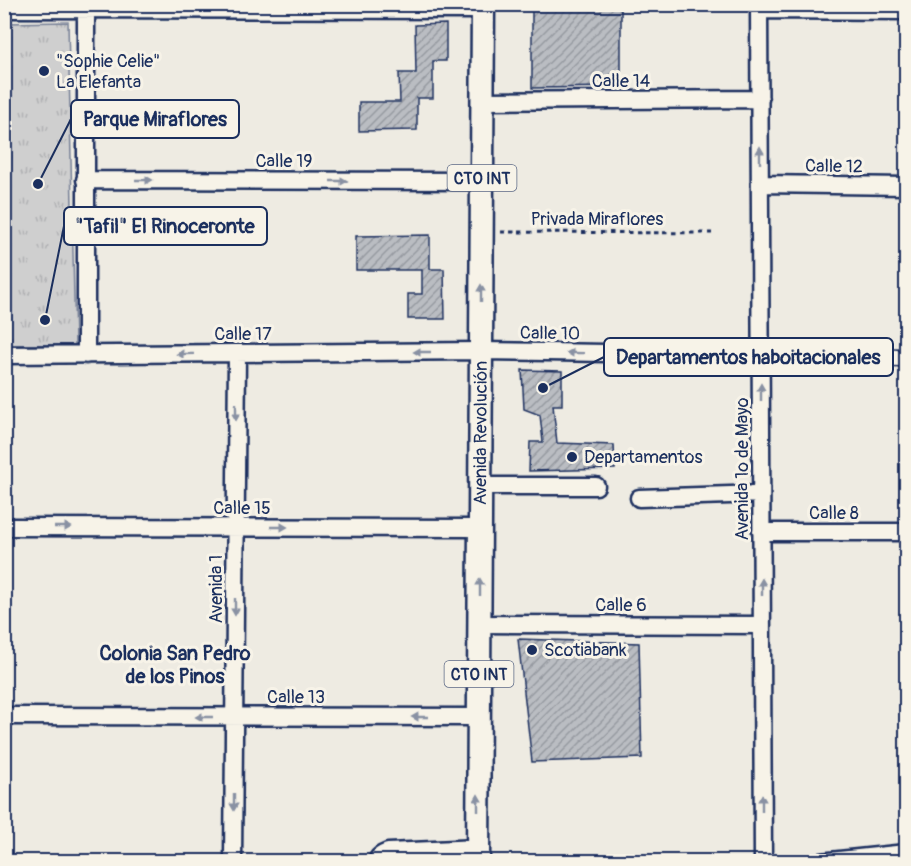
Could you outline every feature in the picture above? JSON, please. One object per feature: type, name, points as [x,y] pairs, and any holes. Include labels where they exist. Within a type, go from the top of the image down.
[{"type":"main road","name":"Avenida Revolución","points":[[478,855],[483,7]]},
{"type":"street","points":[[4,9],[483,7]]},
{"type":"street","points":[[759,7],[906,11]]},
{"type":"street","name":"Avenida 1º de Mayo","points":[[759,7],[762,861]]},
{"type":"street","points":[[86,9],[86,355]]},
{"type":"street","name":"Calle 14","points":[[482,101],[760,99]]},
{"type":"street","name":"Calle 19","points":[[85,180],[482,181]]},
{"type":"street","name":"Calle 12","points":[[760,184],[906,186]]},
{"type":"street","name":"Calle 17","points":[[4,355],[481,351]]},
{"type":"street","name":"Calle 10","points":[[481,351],[906,358]]},
{"type":"street","name":"Avenida 1","points":[[233,861],[237,353]]},
{"type":"street","points":[[480,486],[597,486]]},
{"type":"street","points":[[639,498],[761,494]]},
{"type":"street","name":"Calle 15","points":[[4,527],[480,528]]},
{"type":"street","name":"Calle 8","points":[[761,532],[906,532]]},
{"type":"street","name":"Calle 6","points":[[479,624],[762,625]]},
{"type":"street","name":"Calle 13","points":[[4,716],[479,717]]},
{"type":"street","points":[[377,861],[382,854],[388,852],[478,855]]},
{"type":"street","points":[[820,861],[906,853]]},
{"type":"path","name":"Privada Miraflores","points":[[482,232],[712,233]]},
{"type":"green space","points":[[68,22],[75,345],[5,345],[5,23]]},
{"type":"building","points":[[532,4],[621,4],[621,87],[532,88]]},
{"type":"building","points":[[446,24],[446,61],[433,61],[433,98],[417,98],[417,130],[359,131],[359,102],[400,102],[399,73],[416,73],[415,25]]},
{"type":"building","points":[[430,235],[430,269],[444,269],[445,319],[408,319],[408,294],[422,294],[422,270],[356,270],[356,236]]},
{"type":"building","points":[[522,370],[562,371],[562,405],[553,405],[557,443],[614,445],[615,469],[529,471],[530,442],[543,442],[540,415],[524,409]]},
{"type":"building","points":[[518,639],[639,643],[642,758],[532,762]]},
{"type":"place","name":"\"Sophie Celie\" La Elefanta","points":[[44,71]]},
{"type":"place","name":"Parque Miraflores","points":[[38,184]]},
{"type":"place","name":"\"Tafil\" El Rinoceronte","points":[[45,320]]},
{"type":"place","name":"Departamentos haboitacionales","points":[[543,388]]},
{"type":"place","name":"Departamentos","points":[[572,457]]},
{"type":"place","name":"Scotiabank","points":[[532,650]]},
{"type":"district","name":"Colonia San Pedro de los Pinos","points":[[175,664]]}]
